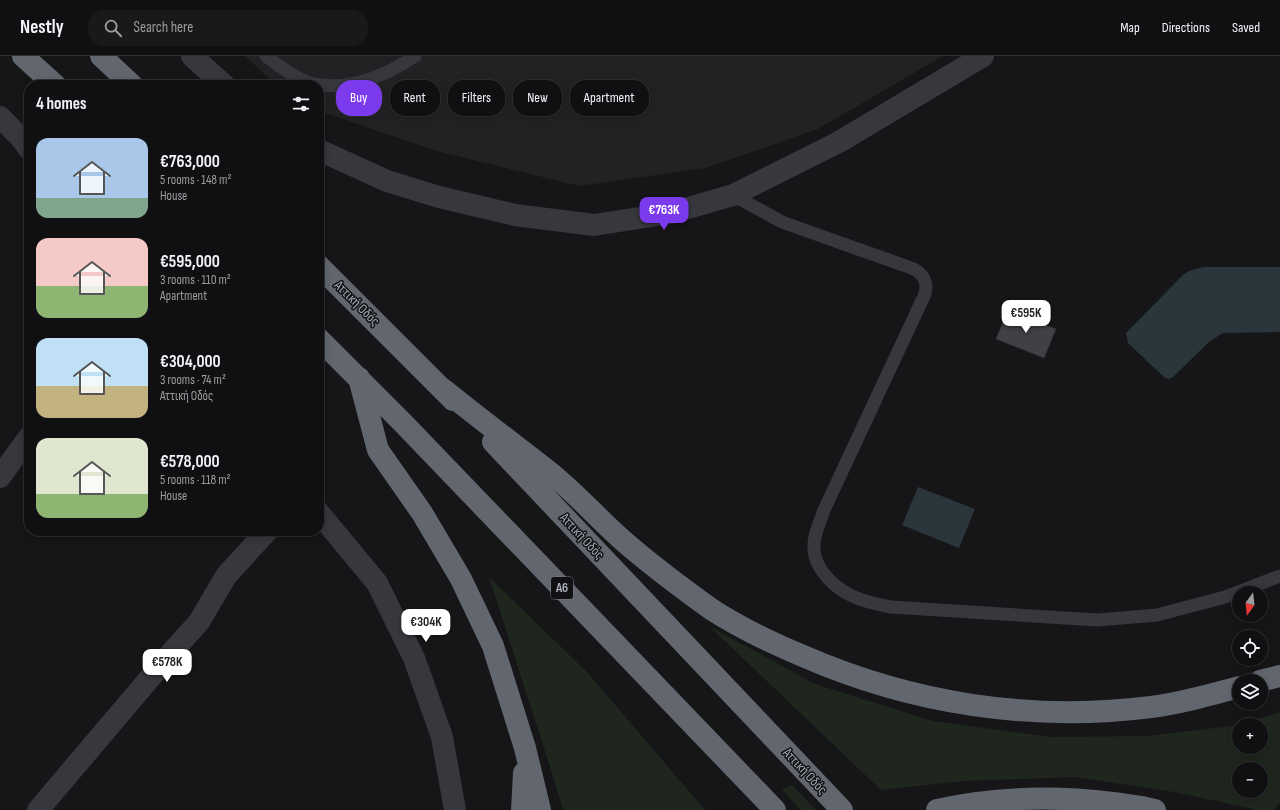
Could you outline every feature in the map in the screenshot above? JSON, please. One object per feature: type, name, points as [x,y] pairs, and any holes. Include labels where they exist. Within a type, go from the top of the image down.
[{"type":"highway","points":[[23,56],[49,80]]},
{"type":"highway","points":[[101,56],[127,80]]},
{"type":"highway","name":"Αττική Οδός","points":[[324,271],[443,389],[842,810]]},
{"type":"highway","name":"Α6","points":[[324,344],[358,377],[769,804]]},
{"type":"highway","points":[[358,377],[378,450],[422,513],[461,579],[493,646],[525,748],[540,810]]},
{"type":"highway","points":[[443,389],[560,480],[618,536],[666,576],[714,610],[759,636],[832,668],[878,684],[928,697],[990,708],[1044,712],[1098,711],[1152,707],[1232,689]]},
{"type":"highway","points":[[1268,679],[1280,676]]},
{"type":"highway","points":[[522,810],[525,748]]},
{"type":"highway","points":[[937,810],[957,806],[1020,799],[1083,800],[1155,810]]},
{"type":"street","points":[[192,56],[218,80]]},
{"type":"street","points":[[324,152],[387,182],[439,197],[515,215],[594,225],[671,213],[733,194],[839,142],[983,56]]},
{"type":"street","points":[[0,117],[24,142]]},
{"type":"street","points":[[0,477],[24,444]]},
{"type":"street","points":[[324,519],[377,582],[414,658],[442,737],[455,810]]},
{"type":"street","points":[[38,810],[199,622],[226,576],[262,536]]},
{"type":"lane","points":[[266,56],[278,66],[304,80]]},
{"type":"lane","points":[[324,85],[345,86],[375,78],[415,56]]},
{"type":"lane","points":[[733,194],[782,222],[914,269],[921,273],[925,279],[927,287],[926,294],[828,503],[817,530],[814,549],[818,565],[828,580],[845,594],[866,602],[891,607],[1097,620],[1157,616],[1224,597],[1280,576]]},
{"type":"shaded area","points":[[245,56],[943,56],[818,129],[706,168],[579,186],[437,151],[324,113],[324,80],[271,80]]},
{"type":"shaded area","points":[[1203,267],[1280,267],[1280,332],[1223,333],[1210,341],[1173,377],[1169,379],[1165,378],[1128,343],[1126,333],[1183,275],[1189,271]]},
{"type":"shaded area","points":[[918,487],[975,509],[959,548],[902,525]]},
{"type":"shaded area","points":[[489,577],[587,672],[705,810],[563,810]]},
{"type":"shaded area","points":[[709,626],[815,684],[933,721],[1050,737],[1148,736],[1232,726],[1232,754],[1268,754],[1268,718],[1261,718],[1280,712],[1280,803],[1273,810],[1258,810],[1174,792],[1075,777],[964,781],[881,790]]},
{"type":"shaded area","points":[[792,785],[816,810],[801,810],[782,790]]},
{"type":"building","points":[[1008,310],[1056,329],[1044,358],[996,339]]}]
